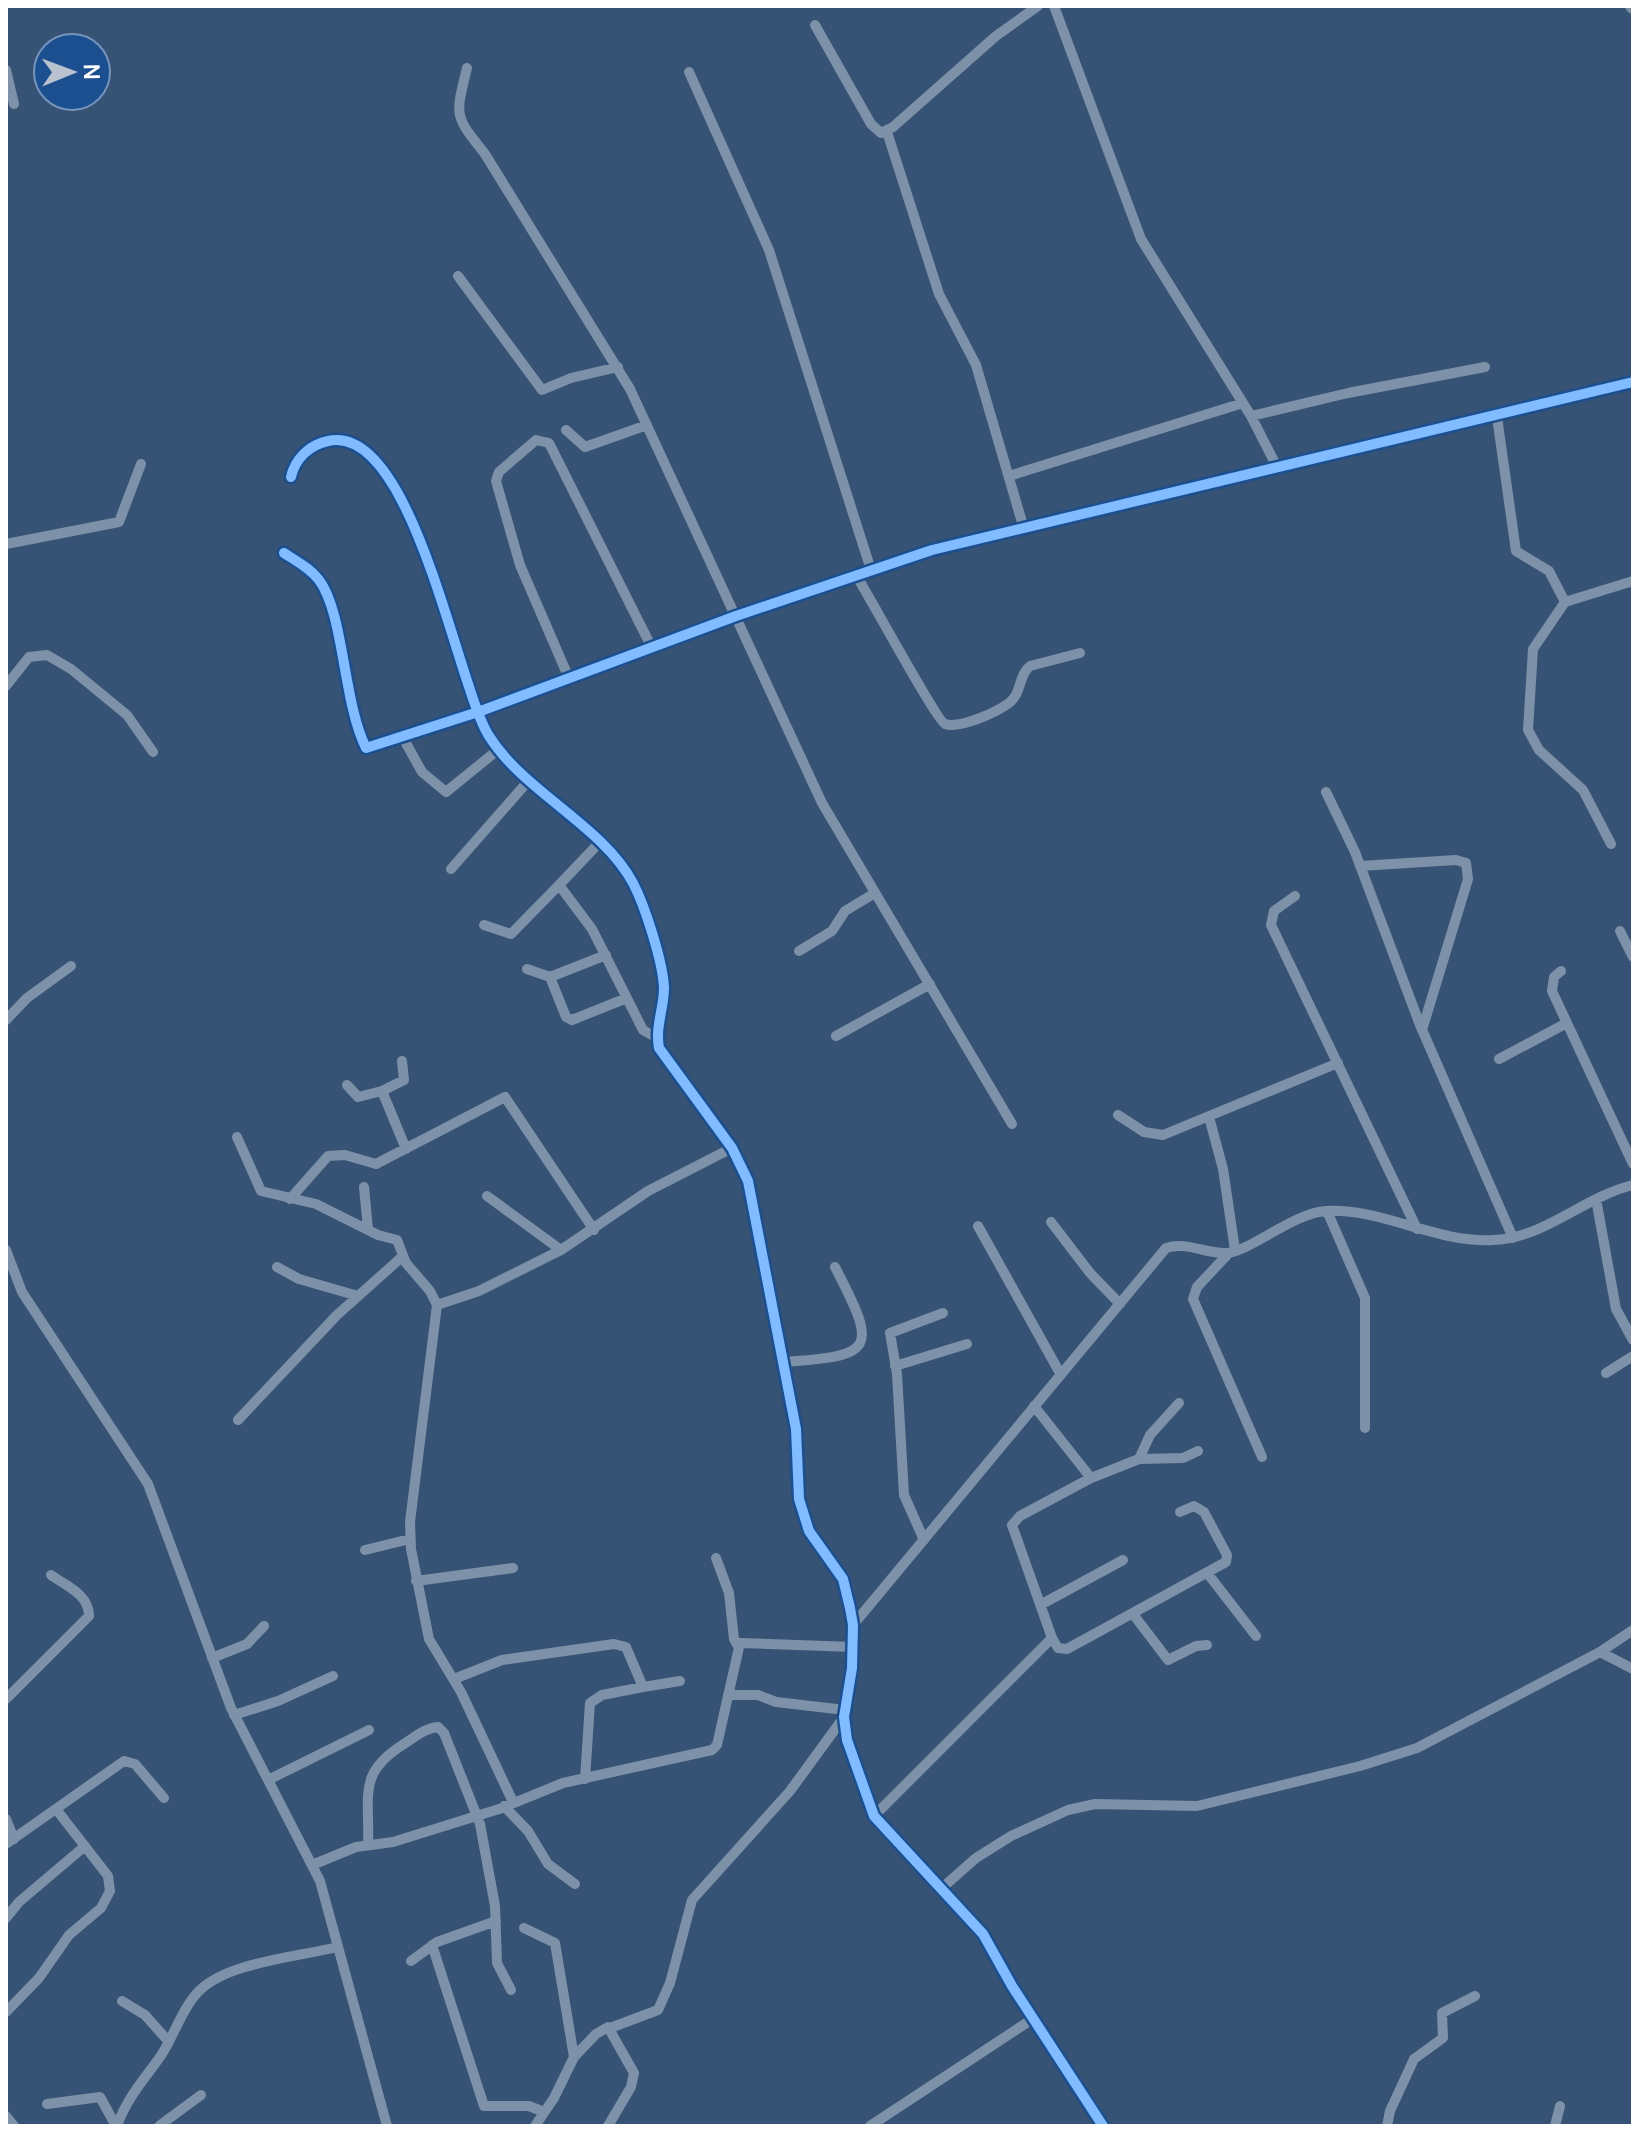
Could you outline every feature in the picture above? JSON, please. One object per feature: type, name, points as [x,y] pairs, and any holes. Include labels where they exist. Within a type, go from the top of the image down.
[{"type":"street","points":[[887,132],[996,36],[1038,6]]},
{"type":"street","points":[[1054,6],[1141,239],[1251,416],[1278,469]]},
{"type":"street","points":[[815,25],[875,130],[887,132]]},
{"type":"street","points":[[467,68],[458,104],[461,123],[485,154],[618,367],[822,803],[1012,1124]]},
{"type":"street","points":[[6,70],[14,104]]},
{"type":"street","points":[[689,72],[769,250],[871,570]]},
{"type":"street","points":[[887,132],[939,294],[976,365],[1024,529]]},
{"type":"street","points":[[458,276],[542,390],[571,378],[618,367]]},
{"type":"street","points":[[1251,416],[1348,393],[1485,367]]},
{"type":"street","points":[[284,553],[308,568],[326,591],[353,713],[366,748],[478,712],[651,646],[932,550],[1633,382]]},
{"type":"street","points":[[1009,476],[1243,403]]},
{"type":"street","points":[[1497,417],[1516,551],[1549,571],[1565,602]]},
{"type":"street","points":[[566,430],[585,447],[647,425]]},
{"type":"street","points":[[291,477],[300,457],[323,442],[334,440],[350,443],[378,467],[420,538],[486,731],[499,749],[599,843],[633,883],[664,985],[657,1038],[659,1048],[732,1148],[748,1181],[796,1429],[798,1489],[803,1516],[809,1531],[843,1579],[853,1625],[845,1713],[850,1749],[874,1816],[983,1934],[1103,2126]]},
{"type":"street","points":[[568,676],[520,565],[496,481],[499,472],[536,440],[549,443],[651,646]]},
{"type":"street","points":[[6,544],[119,522],[141,464]]},
{"type":"street","points":[[856,575],[907,659],[935,716],[946,724],[960,724],[1012,701],[1030,666],[1080,653]]},
{"type":"street","points":[[1611,844],[1583,790],[1539,750],[1528,730],[1533,649],[1565,602],[1633,581]]},
{"type":"street","points":[[6,686],[29,657],[47,655],[71,669],[127,715],[153,752]]},
{"type":"street","points":[[402,736],[422,772],[446,792],[499,749]]},
{"type":"street","points":[[451,869],[530,779]]},
{"type":"street","points":[[1326,792],[1360,866],[1422,1030],[1513,1238]]},
{"type":"street","points":[[484,925],[511,934],[599,843]]},
{"type":"street","points":[[1360,866],[1456,860],[1466,863],[1468,879],[1422,1030]]},
{"type":"street","points":[[559,885],[592,929],[643,1030],[657,1038]]},
{"type":"street","points":[[799,951],[832,931],[845,911],[875,893]]},
{"type":"street","points":[[1295,896],[1274,911],[1270,919],[1417,1229]]},
{"type":"street","points":[[1620,931],[1633,957]]},
{"type":"street","points":[[527,969],[550,977],[606,955]]},
{"type":"street","points":[[6,1020],[27,998],[71,966]]},
{"type":"street","points":[[1561,971],[1551,985],[1565,1024],[1633,1162]]},
{"type":"street","points":[[550,977],[566,1017],[572,1020],[627,998]]},
{"type":"street","points":[[836,1036],[930,984]]},
{"type":"street","points":[[1499,1059],[1565,1024]]},
{"type":"street","points":[[347,1085],[358,1097],[382,1091],[404,1080],[402,1061]]},
{"type":"street","points":[[1118,1115],[1153,1135],[1209,1117],[1338,1063]]},
{"type":"street","points":[[382,1091],[406,1149]]},
{"type":"street","points":[[290,1199],[328,1156],[345,1155],[370,1164],[406,1149],[505,1097],[594,1230]]},
{"type":"street","points":[[1209,1117],[1223,1169],[1232,1252]]},
{"type":"street","points":[[237,1137],[261,1191],[316,1204],[397,1240],[403,1256],[437,1305],[410,1539],[429,1639],[454,1679],[508,1804],[548,1864],[575,1884]]},
{"type":"street","points":[[437,1305],[479,1291],[561,1250],[648,1191],[732,1148]]},
{"type":"street","points":[[1262,1457],[1193,1299],[1197,1287],[1232,1252],[1307,1215],[1327,1211],[1366,1215],[1468,1240],[1513,1238],[1539,1230],[1596,1199],[1633,1185]]},
{"type":"street","points":[[364,1187],[368,1229]]},
{"type":"street","points":[[487,1196],[561,1250]]},
{"type":"street","points":[[1596,1199],[1616,1309],[1633,1340]]},
{"type":"street","points":[[1327,1211],[1365,1298],[1365,1428]]},
{"type":"street","points":[[1051,1222],[1090,1273],[1120,1304]]},
{"type":"street","points":[[978,1226],[1061,1375]]},
{"type":"street","points":[[853,1625],[1166,1248],[1183,1245],[1232,1252]]},
{"type":"street","points":[[6,1250],[22,1292],[148,1484],[234,1715],[312,1865],[387,2126]]},
{"type":"street","points":[[238,1420],[358,1296],[403,1256]]},
{"type":"street","points":[[277,1267],[299,1279],[358,1296]]},
{"type":"street","points":[[782,1362],[843,1357],[853,1352],[862,1337],[861,1318],[835,1267]]},
{"type":"street","points":[[924,1540],[904,1495],[892,1330],[929,1321],[943,1313]]},
{"type":"street","points":[[895,1366],[967,1344]]},
{"type":"street","points":[[1606,1373],[1633,1356]]},
{"type":"street","points":[[1139,1459],[1150,1435],[1179,1403]]},
{"type":"street","points":[[1034,1406],[1091,1478]]},
{"type":"street","points":[[1180,1512],[1199,1507],[1227,1555],[1223,1564],[1064,1650],[1058,1648],[1012,1525],[1020,1516],[1091,1478],[1139,1459],[1183,1458],[1198,1451]]},
{"type":"street","points":[[365,1550],[410,1539]]},
{"type":"street","points":[[716,1558],[729,1593],[734,1639],[738,1646]]},
{"type":"street","points":[[1042,1604],[1123,1560]]},
{"type":"street","points":[[416,1581],[513,1568]]},
{"type":"street","points":[[1208,1574],[1256,1636]]},
{"type":"street","points":[[6,1699],[89,1616],[88,1607],[79,1593],[51,1575]]},
{"type":"street","points":[[1133,1614],[1168,1660],[1196,1646],[1207,1645]]},
{"type":"street","points":[[212,1658],[247,1644],[264,1626]]},
{"type":"street","points":[[942,1888],[976,1858],[1011,1836],[1068,1810],[1095,1804],[1197,1806],[1391,1757],[1443,1736],[1600,1652],[1633,1630]]},
{"type":"street","points":[[874,1816],[1052,1638]]},
{"type":"street","points":[[312,1865],[368,1845],[393,1842],[585,1779],[712,1750],[717,1745],[738,1646],[743,1642],[853,1647]]},
{"type":"street","points":[[454,1679],[502,1660],[619,1644],[630,1651],[643,1687]]},
{"type":"street","points":[[1600,1652],[1633,1669]]},
{"type":"street","points":[[234,1715],[289,1696],[333,1676]]},
{"type":"street","points":[[585,1779],[590,1703],[602,1695],[680,1681]]},
{"type":"street","points":[[728,1695],[758,1695],[776,1702],[845,1713]]},
{"type":"street","points":[[535,2126],[574,2057],[596,2034],[658,2010],[670,1983],[692,1900],[790,1791],[845,1713]]},
{"type":"street","points":[[368,1845],[373,1769],[387,1754],[434,1727],[444,1733],[476,1815],[496,1921],[497,1963],[511,1990]]},
{"type":"street","points":[[268,1780],[369,1730]]},
{"type":"street","points":[[6,1819],[10,1841],[124,1761],[135,1764],[164,1798]]},
{"type":"street","points":[[6,2012],[39,1978],[69,1935],[107,1899],[108,1876],[56,1809]]},
{"type":"street","points":[[6,1918],[19,1902],[85,1846]]},
{"type":"street","points":[[411,1961],[432,1945],[496,1921]]},
{"type":"street","points":[[524,1928],[555,1943],[574,2057]]},
{"type":"street","points":[[432,1945],[484,2106],[529,2106],[544,2112]]},
{"type":"street","points":[[117,2126],[130,2094],[169,2042],[188,2006],[209,1982],[243,1969],[337,1947]]},
{"type":"street","points":[[1387,2126],[1390,2111],[1414,2059],[1443,2038],[1442,2013],[1475,1996]]},
{"type":"street","points":[[122,2001],[145,2015],[169,2042]]},
{"type":"street","points":[[870,2126],[1034,2018]]},
{"type":"street","points":[[608,2126],[631,2087],[634,2073],[610,2028]]},
{"type":"street","points":[[159,2126],[201,2095]]},
{"type":"street","points":[[47,2104],[100,2097],[117,2126]]},
{"type":"street","points":[[1555,2126],[1560,2106]]},
{"type":"street","points":[[6,2116],[14,2126]]},
{"type":"cycle path","points":[[284,553],[311,572],[327,595],[339,636],[352,707],[366,748],[478,712],[736,616],[932,550],[1633,382]]},
{"type":"cycle path","points":[[291,477],[304,454],[328,441],[358,446],[385,472],[408,513],[428,563],[476,708],[489,736],[522,774],[602,843],[633,883],[653,934],[663,977],[659,1048],[732,1148],[748,1181],[796,1429],[799,1499],[809,1531],[843,1579],[850,1608],[853,1625],[852,1668],[844,1717],[847,1740],[874,1816],[983,1934],[1012,1986],[1103,2126]]}]
